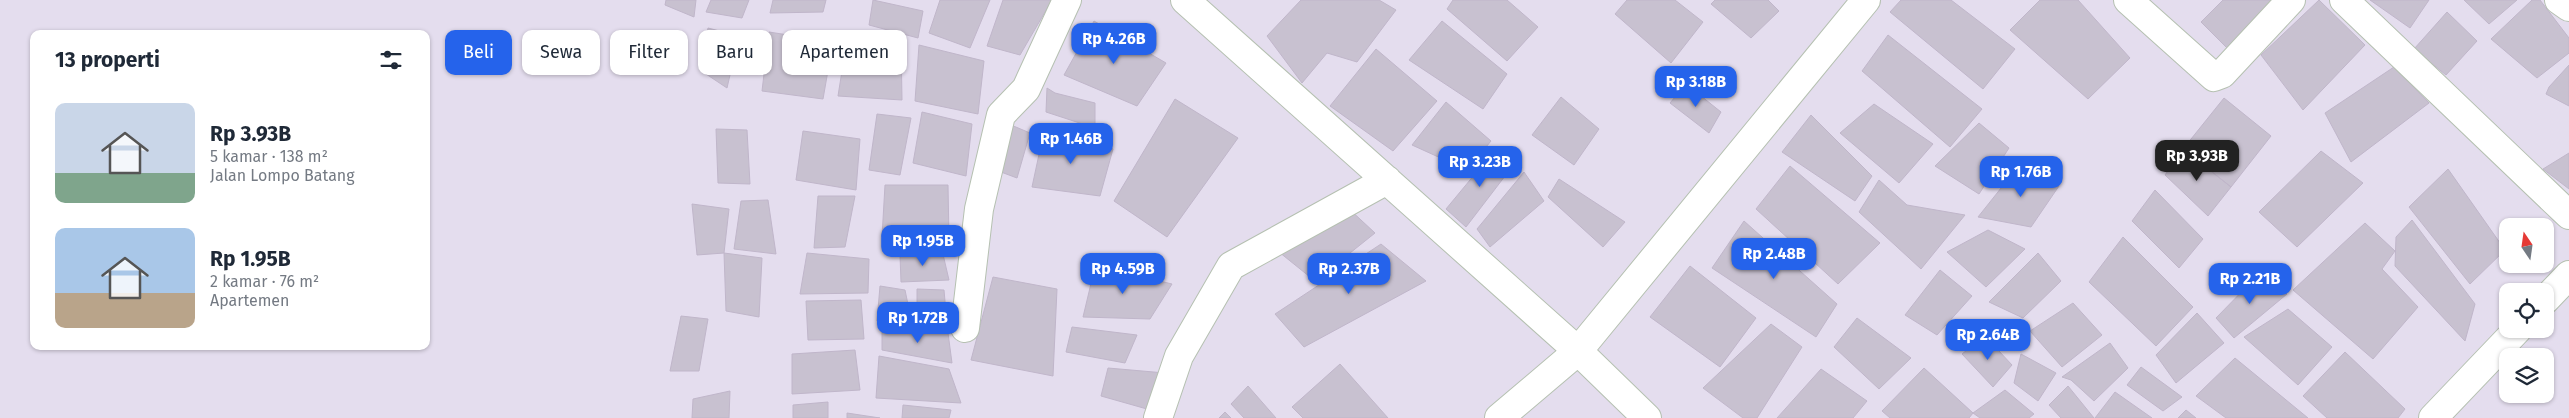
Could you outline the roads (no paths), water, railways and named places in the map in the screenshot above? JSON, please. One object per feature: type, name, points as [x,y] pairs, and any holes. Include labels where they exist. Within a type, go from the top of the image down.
[{"type":"street","points":[[965,328],[979,209],[1001,115],[1026,89],[1067,0]]},
{"type":"street","points":[[1185,0],[1578,350],[1647,418]]},
{"type":"street","points":[[1499,418],[1578,350],[1866,0]]},
{"type":"street","points":[[2128,0],[2214,77],[2222,74],[2291,0]]},
{"type":"street","points":[[2344,0],[2569,214]]},
{"type":"street","points":[[2559,0],[2569,8]]},
{"type":"street","points":[[1158,418],[1179,356],[1231,266],[1387,180]]},
{"type":"street","points":[[2554,291],[2569,275]]},
{"type":"street","points":[[2433,418],[2509,338]]}]
